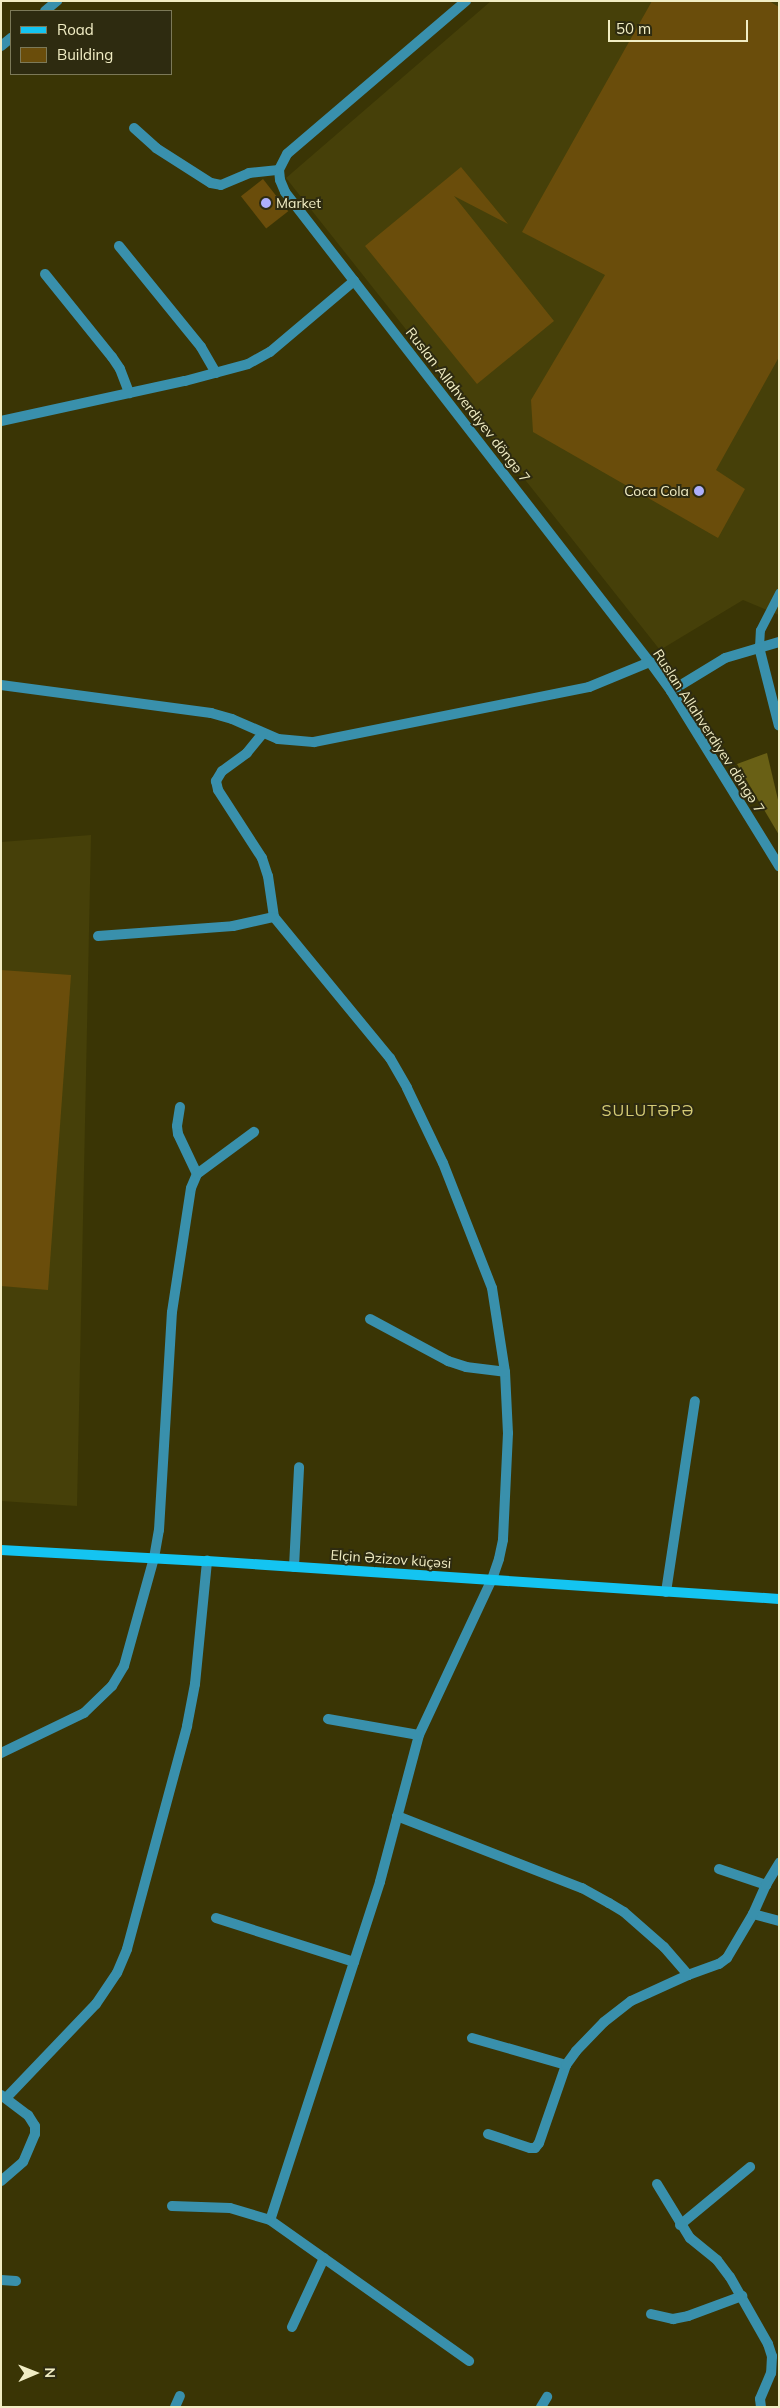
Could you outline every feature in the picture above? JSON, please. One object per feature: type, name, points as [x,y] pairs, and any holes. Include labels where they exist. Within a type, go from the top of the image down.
[{"type":"street","points":[[46,10],[57,1]]},
{"type":"street","points":[[134,128],[156,148],[211,183],[221,186],[249,173],[279,170],[287,154],[466,1]]},
{"type":"street","name":"Ruslan Allahverdiyev döngə 7","points":[[279,170],[280,180],[285,192],[671,691],[779,866]]},
{"type":"street","points":[[118,246],[201,347],[216,373]]},
{"type":"street","points":[[45,274],[112,357],[120,369],[130,393]]},
{"type":"street","points":[[1,421],[130,393],[248,364],[270,352],[354,281]]},
{"type":"street","points":[[671,691],[725,658],[779,642]]},
{"type":"street","points":[[759,647],[779,726]]},
{"type":"street","points":[[1,685],[211,713],[232,719],[278,739],[297,742],[354,735],[436,716],[589,687],[650,662]]},
{"type":"street","points":[[263,733],[247,753],[222,771],[216,781],[218,790],[262,858],[268,876],[274,917],[390,1058],[407,1088],[443,1163],[492,1288],[505,1372],[508,1433],[503,1540],[492,1579],[420,1735],[380,1882],[270,2220]]},
{"type":"street","points":[[98,936],[233,926],[274,917]]},
{"type":"street","points":[[180,1107],[177,1126],[178,1134],[197,1174]]},
{"type":"street","points":[[1,1753],[74,1719],[100,1700],[112,1686],[124,1666],[154,1558],[159,1530],[172,1312],[191,1188],[197,1174],[254,1132]]},
{"type":"street","points":[[370,1319],[448,1361],[466,1367],[505,1372]]},
{"type":"street","points":[[666,1592],[696,1401]]},
{"type":"street","points":[[294,1567],[299,1467]]},
{"type":"street","name":"Elçin Əzizov küçəsi","points":[[1,1550],[207,1561],[779,1599]]},
{"type":"street","points":[[1,2181],[23,2162],[35,2134],[35,2126],[28,2115],[4,2096],[96,2004],[117,1973],[127,1949],[187,1726],[195,1684],[207,1561]]},
{"type":"street","points":[[328,1719],[420,1735]]},
{"type":"street","points":[[397,1816],[582,1888],[624,1912],[664,1947],[688,1975]]},
{"type":"street","points":[[488,2134],[535,2148],[539,2143],[566,2065],[576,2050],[617,2010],[688,1975],[719,1964],[727,1958],[753,1914],[766,1885],[779,1863]]},
{"type":"street","points":[[719,1869],[766,1885]]},
{"type":"street","points":[[753,1914],[779,1921]]},
{"type":"street","points":[[216,1918],[354,1962]]},
{"type":"street","points":[[472,2038],[566,2065]]},
{"type":"street","points":[[680,2225],[750,2167]]},
{"type":"street","points":[[657,2184],[680,2225],[690,2238],[717,2260],[742,2296],[768,2344],[772,2356],[770,2373],[760,2399],[761,2407]]},
{"type":"street","points":[[172,2206],[230,2208],[270,2220],[469,2361]]},
{"type":"street","points":[[292,2327],[324,2258]]},
{"type":"street","points":[[1,2280],[16,2281]]},
{"type":"street","points":[[651,2314],[673,2319],[688,2316],[742,2296]]},
{"type":"street","points":[[175,2407],[180,2396]]},
{"type":"street","points":[[541,2407],[547,2396]]},
{"type":"lane","points":[[759,647],[760,630],[779,592]]},
{"type":"shaded area","points":[[491,1],[779,1],[779,615],[743,600],[660,650],[286,178]]},
{"type":"shaded area","points":[[767,753],[779,804],[779,835],[737,764]]},
{"type":"shaded area","points":[[91,835],[77,1506],[1,1501],[1,842]]},
{"type":"building","points":[[652,1],[769,1],[779,7],[779,357],[716,470],[745,489],[718,538],[533,432],[531,400],[605,275],[522,232]]},
{"type":"building","points":[[461,167],[508,224],[454,196],[554,321],[477,384],[365,246]]},
{"type":"building","points":[[263,179],[288,211],[266,229],[241,196]]},
{"type":"building","points":[[1,970],[71,975],[48,1290],[1,1286]]},
{"type":"place","name":"Market","points":[[266,203]]},
{"type":"place","name":"Coca Cola","points":[[699,491]]},
{"type":"district","name":"SULUTƏPƏ","points":[[648,1110]]}]
